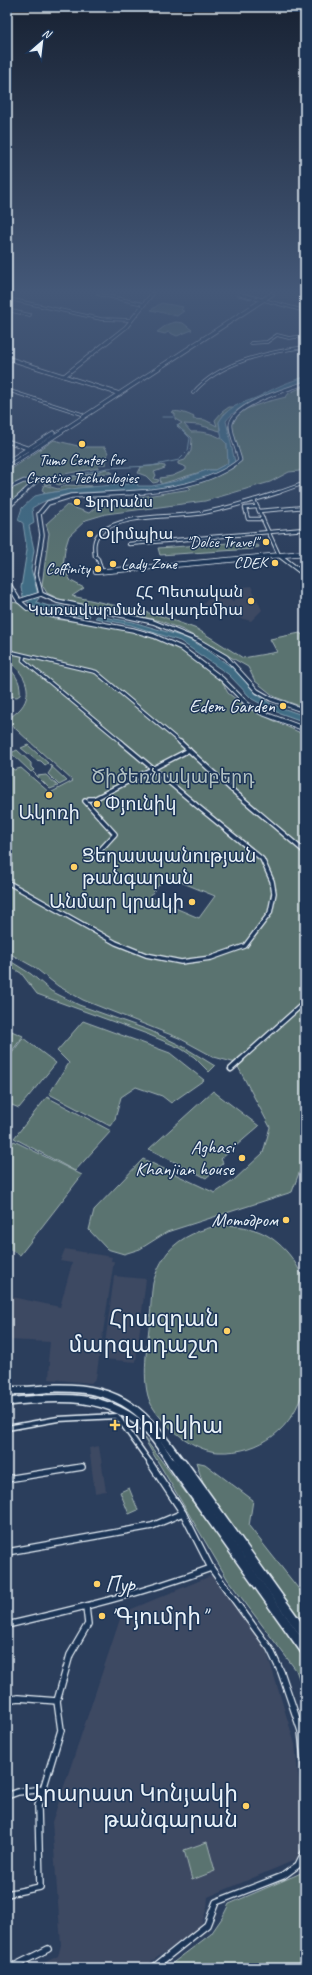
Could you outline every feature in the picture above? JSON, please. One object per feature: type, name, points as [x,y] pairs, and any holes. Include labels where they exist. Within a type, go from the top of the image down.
[{"type":"main road","points":[[7,468],[128,386]]},
{"type":"main road","points":[[7,462],[118,393]]},
{"type":"main road","points":[[121,571],[102,572],[96,574],[305,554]]},
{"type":"main road","points":[[7,1390],[14,1392],[62,1388],[86,1389],[102,1392],[136,1408],[159,1432],[305,1635]]},
{"type":"main road","points":[[7,1402],[54,1398],[92,1399],[120,1408],[139,1421],[155,1441],[305,1650]]},
{"type":"street","points":[[96,386],[118,393]]},
{"type":"street","points":[[193,393],[199,386]]},
{"type":"street","points":[[40,595],[36,574],[42,535],[39,514],[48,503],[71,496],[170,489],[228,470],[240,460],[231,425],[235,415],[250,404],[297,386]]},
{"type":"street","points":[[7,390],[82,414]]},
{"type":"street","points":[[7,441],[34,450]]},
{"type":"street","points":[[7,489],[24,481],[31,480],[35,482],[10,505],[7,510]]},
{"type":"street","points":[[102,572],[99,561],[95,556],[94,540],[98,534],[111,526],[144,519],[203,513],[254,500],[305,482]]},
{"type":"street","points":[[254,500],[280,557],[305,575]]},
{"type":"street","points":[[259,511],[305,506]]},
{"type":"street","points":[[257,507],[245,508],[248,519],[263,519]]},
{"type":"street","points":[[129,544],[305,529]]},
{"type":"street","points":[[7,581],[27,608],[47,614],[116,626],[167,641],[201,662],[247,704],[262,712],[305,728]]},
{"type":"street","points":[[22,600],[40,595],[57,601],[153,622],[197,640],[226,657],[257,691],[271,699],[305,711]]},
{"type":"street","points":[[7,651],[96,672],[189,750],[231,789],[305,852]]},
{"type":"street","points":[[7,882],[24,890],[116,943],[146,955],[181,962],[211,958],[245,946],[270,913],[274,893],[272,881],[262,859],[195,805],[153,768],[23,660],[24,656]]},
{"type":"street","points":[[89,798],[94,799],[189,750]]},
{"type":"street","points":[[85,801],[115,834],[93,858]]},
{"type":"street","points":[[231,1069],[305,1002]]},
{"type":"street","points":[[7,1428],[58,1419],[117,1416],[122,1420],[184,1513],[211,1568],[270,1649],[281,1672],[301,1731],[305,1770]]},
{"type":"street","points":[[7,1479],[82,1467]]},
{"type":"street","points":[[7,1552],[152,1526],[184,1513]]},
{"type":"street","points":[[7,1625],[86,1607],[162,1586],[211,1568]]},
{"type":"street","points":[[7,1894],[40,1887],[38,1806],[61,1730],[57,1701],[70,1655],[88,1624],[86,1607]]},
{"type":"street","points":[[7,1700],[18,1698],[57,1701]]},
{"type":"street","points":[[7,1796],[18,1792],[44,1789]]},
{"type":"street","points":[[152,1968],[200,1932],[207,1925],[216,1902],[272,1881],[298,1866],[305,1851]]},
{"type":"street","points":[[7,1966],[16,1965],[48,1949]]},
{"type":"shaded area","points":[[279,386],[293,386],[251,402],[232,414],[226,421],[235,462],[212,475],[187,484],[147,491],[68,494],[56,497],[32,508],[34,523],[29,526],[34,550],[31,569],[39,598],[36,602],[49,606],[61,606],[90,615],[89,617],[41,610],[24,600],[21,588],[27,550],[23,523],[18,520],[22,508],[35,496],[78,488],[137,483],[138,486],[152,486],[176,481],[207,470],[215,470],[228,463],[227,444],[222,439],[219,422],[233,407],[256,398]]},
{"type":"shaded area","points":[[251,586],[262,610],[251,621],[200,608],[207,600],[218,596],[233,601],[237,598],[233,588]]},
{"type":"shaded area","points":[[97,616],[133,622],[184,637],[203,647],[237,671],[255,693],[271,704],[305,716],[305,722],[274,711],[252,699],[228,674],[180,641],[131,625],[95,618]]},
{"type":"shaded area","points":[[65,1249],[112,1257],[111,1261],[114,1261],[96,1378],[91,1383],[49,1379],[50,1362],[48,1361],[50,1342],[7,1340],[7,1303],[12,1297],[60,1307],[72,1263],[60,1261]]},
{"type":"shaded area","points":[[114,1276],[146,1279],[136,1362],[103,1359]]},
{"type":"shaded area","points":[[99,1446],[106,1491],[95,1493],[89,1448]]},
{"type":"shaded area","points":[[213,1575],[265,1646],[295,1744],[303,1823],[303,1838],[300,1858],[208,1897],[207,1908],[200,1928],[142,1968],[34,1968],[58,1956],[61,1945],[52,1822],[122,1613]]},
{"type":"green space","points":[[305,386],[305,467],[299,471],[289,472],[270,482],[205,501],[106,514],[86,520],[69,536],[65,549],[63,568],[71,581],[84,588],[72,596],[158,615],[197,629],[243,658],[277,652],[270,639],[300,633],[305,637],[305,708],[275,697],[255,681],[248,667],[183,630],[161,621],[59,599],[47,593],[42,585],[49,533],[46,524],[67,505],[89,513],[97,506],[132,504],[140,497],[191,489],[188,486],[221,474],[235,467],[239,458],[228,427],[237,412],[286,397],[289,393]]},
{"type":"green space","points":[[229,407],[234,407],[224,414],[219,422],[220,431],[199,425],[184,424],[191,432],[210,434],[219,437],[227,443],[228,463],[215,470],[207,470],[161,484],[160,478],[172,476],[186,470],[186,467],[178,464],[178,462],[185,460],[191,451],[192,438],[177,426],[182,423],[175,419],[175,414],[172,412],[183,413],[194,417],[193,419],[205,420],[217,426],[215,420]]},
{"type":"green space","points":[[54,440],[82,447],[105,447],[108,453],[106,464],[99,465],[98,468],[53,476],[73,477],[106,469],[113,473],[91,474],[59,485],[52,482],[50,485],[44,484],[45,479],[29,486],[7,507],[7,472]]},
{"type":"green space","points":[[159,465],[165,466],[165,468],[154,472],[156,475],[154,479],[159,480],[158,482],[153,483],[146,476],[138,473],[141,467]]},
{"type":"green space","points":[[44,485],[58,489],[66,485],[92,486],[43,494],[45,492],[42,490]]},
{"type":"green space","points":[[243,542],[244,546],[258,545],[259,547],[253,549],[160,555],[158,548]]},
{"type":"green space","name":"Ծիծեռնակաբերդ","points":[[7,598],[10,602],[18,603],[29,610],[55,619],[105,625],[135,632],[178,647],[222,682],[228,693],[249,709],[305,735],[305,1165],[299,1173],[292,1192],[167,1232],[140,1249],[124,1254],[107,1249],[89,1230],[94,1210],[143,1159],[215,1193],[233,1181],[263,1153],[270,1127],[236,1063],[214,1057],[179,1038],[83,1000],[58,986],[34,967],[7,952],[7,764],[14,770],[21,768],[50,793],[73,781],[7,721],[21,708],[27,695],[27,688],[22,675],[7,661]],"holes":[[[166,876],[215,896],[199,918],[149,897]]]},
{"type":"green space","points":[[9,668],[19,684],[20,695],[17,697],[7,696],[7,669]]},
{"type":"green space","points":[[28,745],[48,763],[45,765],[41,761],[36,760],[21,748]]},
{"type":"green space","points":[[17,750],[31,763],[31,767],[34,770],[31,772],[11,753]]},
{"type":"green space","points":[[49,764],[67,781],[59,785],[48,774],[52,768]]},
{"type":"green space","points":[[46,775],[58,786],[50,789],[37,776]]},
{"type":"green space","points":[[7,959],[31,974],[51,991],[79,1005],[151,1031],[184,1047],[215,1066],[209,1072],[194,1057],[180,1048],[147,1034],[37,994],[21,973],[7,965]]},
{"type":"green space","points":[[83,1021],[170,1053],[204,1080],[171,1103],[162,1096],[136,1087],[121,1097],[115,1119],[110,1126],[49,1094],[69,1063],[57,1051]]},
{"type":"green space","points":[[7,1029],[23,1036],[7,1058]]},
{"type":"green space","points":[[23,1038],[56,1063],[19,1108],[7,1103],[7,1060]]},
{"type":"green space","points":[[213,1091],[259,1126],[221,1159],[223,1163],[206,1178],[149,1149]]},
{"type":"green space","points":[[47,1097],[111,1131],[75,1171],[14,1138]]},
{"type":"green space","points":[[14,1141],[82,1175],[20,1255],[7,1248],[7,1150]]},
{"type":"green space","name":"Հրազդան մարզադաշտ","points":[[221,1225],[245,1227],[266,1235],[282,1246],[295,1262],[303,1279],[305,1288],[306,1369],[304,1387],[299,1402],[284,1426],[273,1436],[261,1443],[234,1451],[218,1452],[209,1451],[189,1442],[180,1436],[163,1420],[151,1404],[146,1385],[145,1373],[152,1287],[161,1263],[173,1246],[185,1237],[199,1231]]},
{"type":"green space","points":[[142,1435],[244,1570],[303,1657],[305,1661],[305,1695],[296,1670],[228,1580]]},
{"type":"green space","points":[[196,1462],[205,1464],[253,1500],[249,1526],[305,1597],[305,1626],[204,1486]]},
{"type":"green space","points":[[129,1488],[138,1510],[129,1514],[120,1492]]},
{"type":"green space","points":[[207,1842],[215,1871],[192,1880],[184,1850]]},
{"type":"green space","points":[[305,1869],[305,1964],[299,1968],[166,1968],[211,1934],[222,1918],[229,1904],[301,1873]]},
{"type":"waterway","points":[[162,417],[173,417]]},
{"type":"waterway","points":[[45,477],[41,480],[50,481],[107,468],[151,466],[179,460],[188,451],[190,438],[177,425]]},
{"type":"place","name":"Tumo Center for Creative Technologies","points":[[82,444]]},
{"type":"place","name":"Ֆլորանս","points":[[77,502]]},
{"type":"place","name":"Օլիմպիա","points":[[90,534]]},
{"type":"place","name":"\"Dolce Travel\"","points":[[266,542]]},
{"type":"place","name":"CDEK","points":[[275,563]]},
{"type":"place","name":"Lady Zone","points":[[113,564]]},
{"type":"place","name":"Coffinity","points":[[98,569]]},
{"type":"place","name":"ՀՀ Պետական Կառավարման ակադեմիա","points":[[251,601]]},
{"type":"place","name":"Edem Garden","points":[[283,706]]},
{"type":"place","name":"Ակոռի","points":[[49,795]]},
{"type":"place","name":"Փյունիկ","points":[[97,804]]},
{"type":"place","name":"Ցեղասպանության թանգարան","points":[[74,867]]},
{"type":"place","name":"Անմար կրակի","points":[[192,902]]},
{"type":"place","name":"Aghasi Khanjian house","points":[[242,1158]]},
{"type":"place","name":"Мотодром","points":[[286,1220]]},
{"type":"place","name":"Հրազդան մարզադաշտ","points":[[227,1331]]},
{"type":"place","name":"Կիլիկիա","points":[[115,1425]]},
{"type":"place","name":"Пур","points":[[97,1584]]},
{"type":"place","name":"\"Գյումրի\"","points":[[102,1616]]},
{"type":"place","name":"Արարատ Կոնյակի թանգարան","points":[[246,1806]]}]
